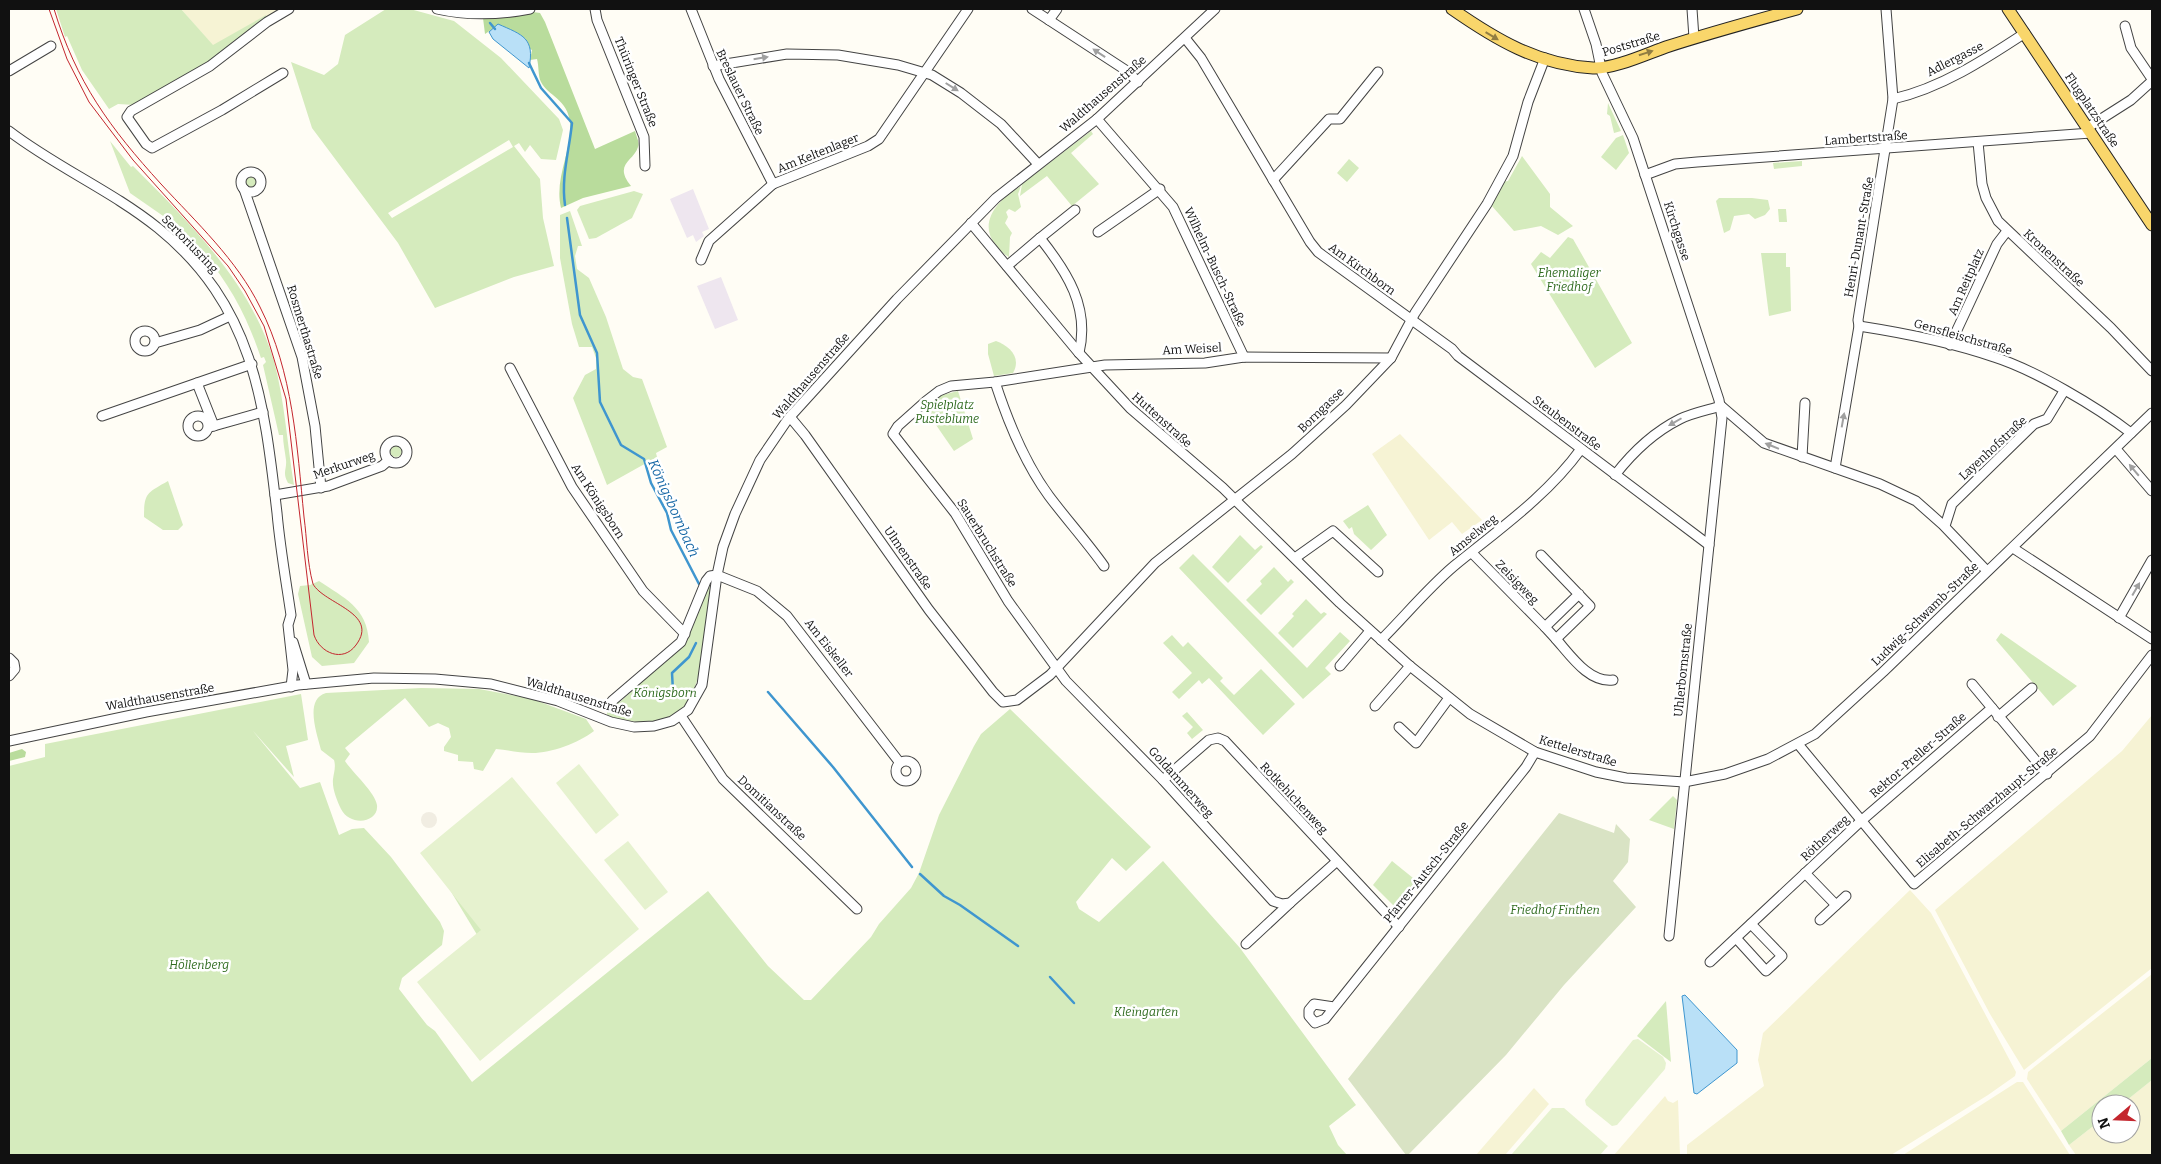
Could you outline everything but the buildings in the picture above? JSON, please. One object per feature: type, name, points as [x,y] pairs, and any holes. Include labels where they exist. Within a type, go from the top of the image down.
[{"type":"main road","name":"Poststraße","points":[[1452,9],[1512,47],[1545,58],[1575,65],[1600,68],[1694,38],[1797,9]]},
{"type":"main road","name":"Flugplatzstraße","points":[[2008,9],[2152,224]]},
{"type":"street","points":[[283,73],[215,114],[152,148],[146,144],[127,117],[131,111],[210,66],[267,22],[289,9]]},
{"type":"street","points":[[437,9],[465,14],[506,13],[530,9]]},
{"type":"street","name":"Thüringer Straße","points":[[596,9],[597,20],[644,137],[645,166]]},
{"type":"street","name":"Breslauer Straße","points":[[691,9],[713,66],[773,184]]},
{"type":"street","name":"Am Keltenlager","points":[[700,260],[709,241],[773,184],[874,143],[883,135],[968,9]]},
{"type":"street","points":[[1032,9],[1127,71],[1138,82]]},
{"type":"street","points":[[1049,20],[1057,9]]},
{"type":"street","name":"Waldthausenstraße","points":[[9,741],[146,712],[306,684],[374,678],[435,679],[491,684],[558,701],[611,722],[634,727],[663,724],[681,716],[694,700],[704,676],[717,575],[725,541],[746,488],[770,445],[790,418],[877,320],[996,198],[1097,119],[1215,9]]},
{"type":"street","name":"Kirchgasse","points":[[1584,9],[1596,44],[1600,68],[1625,118],[1721,406]]},
{"type":"street","points":[[1692,9],[1694,38]]},
{"type":"street","name":"Henri-Dunant-Straße","points":[[1835,468],[1860,326],[1858,320],[1887,150],[1893,99],[1886,9]]},
{"type":"street","points":[[2089,130],[2131,100],[2152,80],[2131,48],[2125,26]]},
{"type":"street","name":"Adlergasse","points":[[1893,99],[1908,96],[1970,68],[2025,34]]},
{"type":"street","name":"Am Kirchborn","points":[[1185,38],[1201,58],[1310,242],[1318,252],[1412,320]]},
{"type":"street","points":[[9,71],[52,46]]},
{"type":"street","points":[[713,66],[788,54],[838,55],[898,65],[933,76],[983,109],[1013,135],[1038,164]]},
{"type":"street","name":"Borngasse","points":[[1012,702],[1057,668],[1155,563],[1320,430],[1391,358],[1454,252],[1487,204],[1513,156],[1528,102],[1545,58]]},
{"type":"street","points":[[1273,180],[1329,119],[1340,119],[1378,72]]},
{"type":"street","name":"Wilhelm-Busch-Straße","points":[[1097,119],[1160,189],[1184,227],[1244,357]]},
{"type":"street","name":"Lambertstraße","points":[[1645,175],[1675,164],[1887,150],[2089,130]]},
{"type":"street","name":"Sertoriusring","points":[[9,131],[39,153],[142,216],[160,230],[199,268],[217,292],[230,316],[252,364],[263,412],[291,615],[288,625],[293,670],[291,687]]},
{"type":"street","name":"Kronenstraße","points":[[1978,142],[1986,198],[1995,216],[2007,231],[2110,328],[2152,371]]},
{"type":"street","name":"Rosmerthastraße","points":[[244,189],[302,357],[315,426],[320,488]]},
{"type":"street","points":[[1098,232],[1160,189]]},
{"type":"street","points":[[1007,266],[1075,210]]},
{"type":"street","name":"Huttenstraße","points":[[972,223],[1092,367],[1150,428],[1235,500]]},
{"type":"street","name":"Am Reitplatz","points":[[1950,345],[1997,244],[2007,231]]},
{"type":"street","points":[[1040,238],[1065,270],[1075,291],[1081,318],[1079,352]]},
{"type":"street","points":[[155,343],[200,330],[230,316]]},
{"type":"street","name":"Steubenstraße","points":[[1412,320],[1708,545]]},
{"type":"street","name":"Gensfleischstraße","points":[[1860,326],[1996,357],[2028,371],[2064,391],[2131,433]]},
{"type":"street","name":"Am Weisel","points":[[893,434],[905,419],[944,388],[1092,367],[1205,363],[1244,357],[1391,358]]},
{"type":"street","points":[[102,416],[252,364]]},
{"type":"street","name":"Am Königsborn","points":[[510,368],[572,487],[643,591],[685,634]]},
{"type":"street","points":[[197,382],[211,427],[263,412]]},
{"type":"street","points":[[995,382],[1009,422],[1028,462],[1048,495],[1104,566]]},
{"type":"street","name":"Layenhofstraße","points":[[1945,526],[1952,504],[2034,424],[2047,419],[2064,391]]},
{"type":"street","points":[[1802,457],[1805,403]]},
{"type":"street","points":[[1615,475],[1629,457],[1669,426],[1680,419],[1721,406],[1764,443],[1904,494],[1916,501],[1945,526],[1987,571]]},
{"type":"street","name":"Uhlerbornstraße","points":[[1669,936],[1722,421],[1721,406]]},
{"type":"street","name":"Ludwig-Schwamb-Straße","points":[[1684,782],[1750,766],[1798,744],[1837,715],[2152,413]]},
{"type":"street","name":"Ulmenstraße","points":[[790,418],[809,441],[930,610],[993,692],[1003,702],[1012,702]]},
{"type":"street","name":"Sauerbruchstraße","points":[[893,434],[894,438],[955,513],[1008,601],[1057,668]]},
{"type":"street","name":"Amselweg","points":[[1381,640],[1450,570],[1472,554],[1562,474],[1581,449]]},
{"type":"street","points":[[2116,449],[2152,491]]},
{"type":"street","name":"Merkurweg","points":[[275,495],[320,488],[382,466],[389,460]]},
{"type":"street","name":"Kettelerstraße","points":[[1235,500],[1370,631],[1449,698],[1493,728],[1535,752],[1596,772],[1626,778],[1684,782]]},
{"type":"street","points":[[1295,558],[1333,531],[1378,572]]},
{"type":"street","points":[[2013,548],[2152,639]]},
{"type":"street","name":"Zeisigweg","points":[[1472,554],[1591,676],[1602,682],[1613,680]]},
{"type":"street","points":[[1541,554],[1590,606],[1556,640]]},
{"type":"street","points":[[2119,618],[2152,560]]},
{"type":"street","points":[[612,701],[681,642],[706,581],[710,576],[717,575]]},
{"type":"street","name":"Am Eiskeller","points":[[717,575],[757,591],[788,616],[900,763]]},
{"type":"street","points":[[1544,627],[1578,594]]},
{"type":"street","name":"Sertoriusring","points":[[288,625],[306,684]]},
{"type":"street","points":[[1340,666],[1370,631]]},
{"type":"street","name":"Elisabeth-Schwarzhaupt-Straße","points":[[1798,744],[1914,884],[2090,736],[2152,655]]},
{"type":"street","points":[[9,658],[14,663],[15,669],[9,676]]},
{"type":"street","points":[[1375,706],[1410,666]]},
{"type":"street","name":"Goldammerweg","points":[[1057,668],[1066,681],[1163,780],[1273,901],[1282,904],[1290,903]]},
{"type":"street","points":[[1972,684],[2047,774]]},
{"type":"street","points":[[1998,717],[2032,688]]},
{"type":"street","points":[[1399,727],[1416,743],[1449,698]]},
{"type":"street","name":"Rektor-Preller-Straße","points":[[1861,821],[1992,708]]},
{"type":"street","name":"Domitianstraße","points":[[681,716],[723,779],[857,909]]},
{"type":"street","name":"Rotkehlchenweg","points":[[1163,780],[1209,740],[1222,739],[1399,927]]},
{"type":"street","name":"Pfarrer-Autsch-Straße","points":[[1334,1006],[1526,768],[1535,752]]},
{"type":"street","name":"Rötherweg","points":[[1710,962],[1861,821]]},
{"type":"street","points":[[1246,944],[1336,862]]},
{"type":"street","name":"Rötherweg","points":[[1805,873],[1836,905]]},
{"type":"street","points":[[1820,920],[1846,896]]},
{"type":"street","points":[[1736,938],[1766,971],[1782,956],[1751,924]]},
{"type":"shaded area","points":[[181,9],[285,9],[264,22],[265,16],[213,46]]},
{"type":"shaded area","points":[[693,189],[709,229],[702,232],[704,236],[696,242],[693,235],[687,238],[670,199]]},
{"type":"shaded area","points":[[721,277],[738,320],[715,329],[697,286]]},
{"type":"shaded area","points":[[1400,434],[1482,520],[1462,534],[1452,522],[1429,540],[1372,454]]},
{"type":"shaded area","points":[[2152,715],[2152,968],[2024,1070],[1990,1014],[1935,910],[2122,751]]},
{"type":"shaded area","points":[[426,812],[432,812],[437,817],[435,826],[426,828],[421,823],[421,817]]},
{"type":"shaded area","points":[[1910,890],[1931,913],[2016,1072],[2015,1076],[1988,1095],[1891,1155],[1687,1155],[1687,1145],[1764,1086],[1758,1060],[1763,1033]]},
{"type":"shaded area","points":[[2152,974],[2152,1058],[2107,1094],[2091,1094],[2091,1107],[2061,1131],[2027,1079],[2028,1072]]},
{"type":"shaded area","points":[[2152,1080],[2152,1155],[2076,1155],[2069,1145],[2091,1128],[2091,1144],[2141,1144],[2141,1094],[2134,1094]]},
{"type":"shaded area","points":[[2017,1082],[2023,1082],[2070,1155],[1903,1155]]},
{"type":"shaded area","points":[[1534,1088],[1549,1104],[1505,1155],[1476,1155]]},
{"type":"shaded area","points":[[1665,1096],[1668,1101],[1673,1103],[1678,1100],[1680,1155],[1614,1155]]},
{"type":"green space","points":[[56,9],[181,9],[213,45],[266,15],[264,22],[223,54],[135,105],[118,104],[109,109],[82,70],[67,36],[65,37]]},
{"type":"green space","points":[[386,9],[410,9],[454,21],[501,58],[559,119],[563,130],[556,160],[541,159],[530,145],[525,152],[519,143],[514,146],[540,179],[543,218],[554,266],[514,277],[435,308],[398,243],[312,128],[291,62],[324,75],[338,64],[345,35]],"holes":[[[509,140],[513,147],[392,218],[388,213]]]},
{"type":"green space","points":[[533,12],[540,13],[545,22],[595,149],[635,131],[638,147],[624,168],[626,179],[631,186],[583,198],[561,208],[559,197],[561,176],[570,134],[570,123],[566,108],[541,82],[537,59],[530,60],[532,50],[494,28],[485,34],[483,18]]},
{"type":"green space","points":[[1608,103],[1621,131],[1614,133],[1610,116],[1607,114]]},
{"type":"green space","points":[[1091,131],[1093,134],[1071,153],[1099,184],[1072,206],[1047,176],[1020,196],[1022,184]]},
{"type":"green space","points":[[1623,135],[1629,153],[1616,170],[1601,157],[1616,138]]},
{"type":"green space","points":[[110,141],[131,167],[133,166],[175,209],[216,255],[250,306],[264,333],[278,376],[294,485],[288,483],[285,476],[286,460],[283,435],[279,435],[263,365],[266,362],[264,357],[261,358],[239,305],[219,273],[207,258],[180,232],[179,227],[130,193]]},
{"type":"green space","points":[[1522,156],[1550,194],[1550,207],[1573,226],[1558,235],[1541,226],[1514,231],[1491,205],[1502,182],[1508,181]]},
{"type":"green space","points":[[1349,159],[1359,168],[1347,182],[1337,173]]},
{"type":"green space","points":[[1802,161],[1802,166],[1774,169],[1773,163]]},
{"type":"green space","points":[[249,175],[253,175],[257,181],[253,187],[249,187],[245,183],[245,179]]},
{"type":"green space","points":[[1021,186],[1018,194],[1021,207],[1015,212],[1009,209],[1006,212],[1008,217],[1005,223],[1012,233],[1009,257],[998,248],[990,235],[990,218],[999,203]]},
{"type":"green space","points":[[634,191],[643,194],[632,218],[596,238],[589,239],[577,210],[580,206]]},
{"type":"green space","points":[[1719,198],[1768,200],[1770,209],[1765,215],[1755,219],[1749,214],[1734,216],[1730,230],[1724,233],[1716,201]]},
{"type":"green space","points":[[1778,209],[1786,209],[1787,222],[1779,222]]},
{"type":"green space","points":[[570,211],[582,246],[578,246],[575,256],[577,269],[589,278],[606,317],[623,369],[633,377],[642,379],[667,447],[656,453],[657,457],[607,485],[573,398],[585,375],[596,369],[596,358],[592,347],[579,347],[572,324],[560,258],[560,215]]},
{"type":"green space","name":"Ehemaliger Friedhof","points":[[1568,237],[1573,239],[1632,343],[1595,368],[1531,264],[1541,252],[1550,258]]},
{"type":"green space","points":[[1761,253],[1786,253],[1786,267],[1790,267],[1791,311],[1769,316]]},
{"type":"green space","points":[[996,341],[1013,353],[1016,362],[1013,373],[994,376],[988,354],[988,344]]},
{"type":"green space","name":"Spielplatz Pusteblume","points":[[958,391],[973,439],[954,451],[925,409],[942,395]]},
{"type":"green space","points":[[394,445],[398,445],[402,451],[398,457],[394,457],[390,453],[390,449]]},
{"type":"green space","points":[[168,481],[183,525],[178,530],[163,530],[144,517],[148,494]]},
{"type":"green space","points":[[1368,505],[1387,535],[1371,550],[1354,534],[1352,527],[1349,529],[1343,521]]},
{"type":"green space","points":[[1240,535],[1255,550],[1261,545],[1263,547],[1228,583],[1212,567]]},
{"type":"green space","points":[[1193,554],[1307,668],[1340,632],[1350,641],[1325,668],[1331,674],[1303,699],[1179,568]]},
{"type":"green space","points":[[1274,567],[1288,582],[1291,579],[1294,582],[1261,615],[1246,600],[1262,584],[1260,581]]},
{"type":"green space","points":[[319,581],[353,605],[364,620],[369,642],[354,663],[322,666],[312,657],[298,594],[300,586],[310,585]]},
{"type":"green space","name":"Königsborn","points":[[710,584],[702,661],[697,681],[690,697],[681,710],[669,718],[653,722],[632,721],[607,716],[607,710],[616,702],[620,702],[687,639]]},
{"type":"green space","points":[[1306,599],[1321,614],[1324,612],[1327,614],[1293,648],[1278,633],[1294,616],[1292,614]]},
{"type":"green space","points":[[2001,633],[2077,686],[2053,706],[1996,640]]},
{"type":"green space","points":[[1172,635],[1183,647],[1188,642],[1223,678],[1220,681],[1234,695],[1261,669],[1295,704],[1263,735],[1209,678],[1202,684],[1199,680],[1179,699],[1172,692],[1192,673],[1163,643]]},
{"type":"green space","points":[[421,688],[479,689],[532,699],[586,719],[594,731],[573,743],[540,753],[496,749],[483,771],[474,769],[473,762],[458,761],[458,755],[444,751],[444,747],[451,737],[449,728],[438,723],[429,727],[405,698],[345,748],[350,754],[345,761],[368,788],[377,805],[376,811],[369,819],[357,820],[345,815],[335,794],[333,783],[334,760],[321,750],[315,727],[315,702],[326,693]]},
{"type":"green space","name":"Höllenberg","points":[[301,694],[308,740],[286,746],[294,777],[253,731],[300,788],[320,782],[339,835],[352,829],[364,828],[391,857],[440,922],[444,931],[442,945],[402,978],[399,989],[427,1025],[435,1031],[472,1082],[708,891],[768,966],[804,1000],[811,1000],[871,937],[879,924],[911,888],[919,873],[939,815],[974,746],[981,734],[1010,709],[1151,847],[1126,871],[1112,858],[1076,902],[1079,909],[1099,922],[1163,861],[1240,948],[1356,1105],[1329,1126],[1338,1145],[1347,1155],[9,1155],[9,766],[45,757],[45,744]]},
{"type":"green space","points":[[1187,712],[1203,730],[1192,739],[1187,733],[1193,727],[1182,716]]},
{"type":"green space","points":[[22,749],[26,752],[25,757],[9,761],[9,753]]},
{"type":"green space","points":[[579,764],[619,815],[596,834],[556,783]]},
{"type":"green space","points":[[512,777],[639,929],[480,1061],[417,982],[481,930],[420,853]]},
{"type":"green space","points":[[1673,796],[1677,800],[1674,829],[1649,820]]},
{"type":"green space","name":"Friedhof Finthen","points":[[1559,813],[1614,833],[1616,824],[1630,839],[1628,862],[1613,881],[1636,907],[1564,985],[1506,1055],[1406,1155],[1348,1079]]},
{"type":"green space","points":[[628,841],[668,892],[645,910],[604,860]]},
{"type":"green space","points":[[1392,861],[1418,882],[1397,909],[1373,885]]},
{"type":"green space","points":[[450,890],[485,933],[479,938]]},
{"type":"green space","points":[[1666,1001],[1671,1062],[1637,1036]]},
{"type":"green space","points":[[1638,1039],[1663,1057],[1666,1063],[1665,1069],[1617,1125],[1612,1126],[1586,1105],[1585,1100],[1633,1040]]},
{"type":"green space","points":[[2152,1058],[2152,1080],[2134,1094],[2107,1094]]},
{"type":"green space","points":[[2091,1107],[2091,1128],[2069,1145],[2061,1131]]},
{"type":"green space","points":[[1552,1108],[1564,1108],[1608,1146],[1600,1155],[1511,1155]]},
{"type":"water","points":[[498,24],[514,31],[525,39],[530,50],[529,68],[493,39],[489,32]]},
{"type":"water","points":[[1685,995],[1737,1050],[1737,1063],[1697,1094],[1694,1093],[1682,996]]},
{"type":"waterway","name":"Königsbornbach","points":[[490,23],[495,29]]},
{"type":"waterway","name":"Königsbornbach","points":[[529,63],[541,88],[572,123],[565,174],[565,205]]},
{"type":"waterway","name":"Königsbornbach","points":[[567,218],[580,315],[597,353],[600,402],[621,445],[644,459],[651,483],[667,513],[671,530],[699,584]]},
{"type":"waterway","name":"Königsbornbach","points":[[666,693],[673,691],[672,673],[689,657],[696,643]]},
{"type":"waterway","name":"Königsbornbach","points":[[768,692],[833,767],[912,867]]},
{"type":"waterway","name":"Königsbornbach","points":[[920,874],[944,896],[960,905],[1018,946]]},
{"type":"waterway","name":"Königsbornbach","points":[[1050,977],[1074,1003]]},
{"type":"tram line","points":[[49,9],[67,59],[89,102],[133,160],[228,266],[245,291],[264,326],[286,399],[314,635],[321,647],[326,651],[332,654],[345,654],[356,645],[361,634],[361,625],[348,610],[319,591],[313,584],[308,559],[296,436],[287,383],[280,357],[260,307],[251,290],[228,257],[143,163],[97,103],[73,59],[54,9]]},
{"type":"park label","name":"Kleingarten","points":[[1146,1012]]}]
